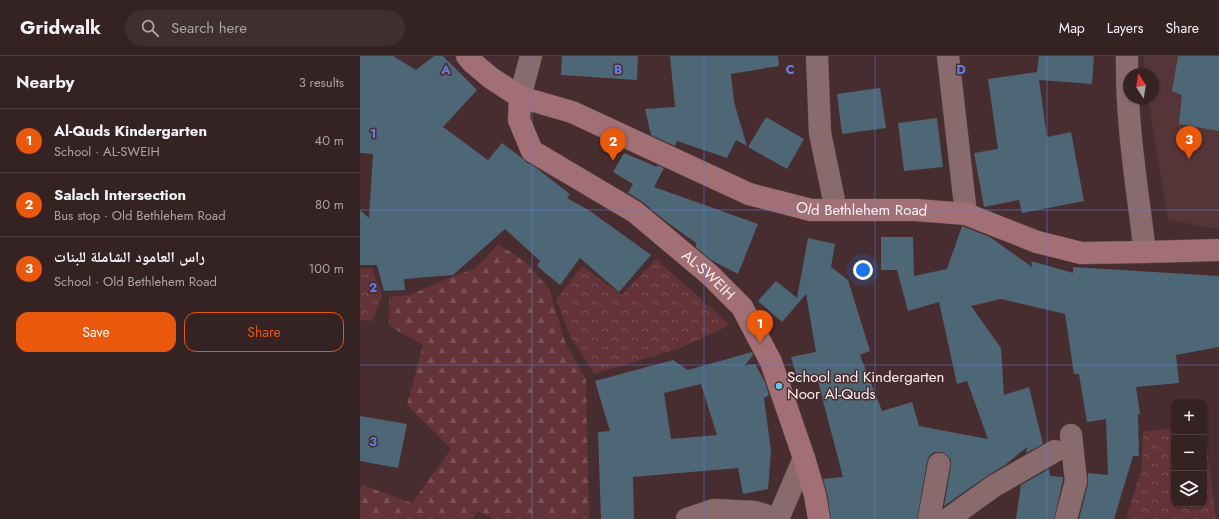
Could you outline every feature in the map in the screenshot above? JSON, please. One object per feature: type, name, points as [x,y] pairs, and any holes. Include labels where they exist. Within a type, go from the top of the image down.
[{"type":"street","name":"Old Bethlehem Road","points":[[467,56],[491,78],[520,97],[572,112],[749,194],[812,210],[916,210],[966,214],[1037,242],[1081,253],[1219,250]]},
{"type":"street","points":[[520,97],[530,56]]},
{"type":"street","points":[[817,56],[820,133],[836,210]]},
{"type":"street","points":[[948,56],[966,214]]},
{"type":"street","points":[[1127,56],[1126,88],[1145,252]]},
{"type":"street","name":"AL-SWEIH","points":[[520,97],[519,120],[532,151],[635,212],[710,275],[742,307],[770,362],[804,458],[815,496],[819,519]]},
{"type":"street","points":[[1066,519],[1076,481],[1071,435]]},
{"type":"street","points":[[948,519],[994,486],[1055,451]]},
{"type":"street","points":[[687,519],[714,510],[755,512],[778,519],[804,458]]},
{"type":"street","points":[[929,519],[940,464]]},
{"type":"shaded area","points":[[1144,56],[1219,56],[1219,229],[1168,220],[1149,104],[1159,104],[1159,68],[1144,68]]},
{"type":"green space","points":[[498,244],[526,262],[549,289],[566,344],[586,380],[589,519],[494,519],[478,511],[473,519],[360,519],[360,488],[363,485],[412,503],[451,449],[407,405],[423,345],[389,326],[389,297],[410,295],[477,267]]},
{"type":"green space","points":[[656,259],[730,325],[681,348],[594,374],[570,336],[556,299],[582,266],[622,295]]},
{"type":"green space","points":[[360,268],[372,268],[382,296],[372,321],[360,320]]},
{"type":"green space","points":[[1171,428],[1171,507],[1207,507],[1207,448],[1216,519],[1126,519],[1142,467],[1143,432]]},
{"type":"building","points":[[360,56],[393,56],[416,70],[434,56],[443,56],[477,90],[443,127],[488,160],[502,143],[570,194],[567,198],[590,211],[651,255],[619,292],[580,258],[560,285],[537,266],[540,261],[505,229],[453,275],[404,279],[405,290],[384,291],[377,265],[360,265],[360,210],[369,218],[373,154],[360,153]]},
{"type":"building","points":[[562,56],[638,56],[637,80],[561,75]]},
{"type":"building","points":[[670,56],[778,56],[779,66],[731,74],[734,102],[747,146],[736,140],[727,158],[677,141],[675,146],[651,135],[645,109],[675,107]]},
{"type":"building","points":[[1039,56],[1094,56],[1092,84],[1039,80],[1047,137],[1071,132],[1084,201],[1022,213],[1019,200],[984,207],[974,153],[998,149],[988,79],[1037,72]]},
{"type":"building","points":[[1178,56],[1219,56],[1219,131],[1179,124],[1182,95],[1172,91]]},
{"type":"building","points":[[880,88],[886,128],[842,134],[837,94]]},
{"type":"building","points":[[766,117],[804,139],[787,169],[748,147]]},
{"type":"building","points":[[937,118],[943,167],[904,171],[898,123]]},
{"type":"building","points":[[624,153],[657,167],[657,165],[664,168],[654,187],[758,224],[738,274],[711,260],[696,247],[696,243],[664,220],[643,202],[628,193],[633,184],[613,172]]},
{"type":"building","points":[[962,226],[990,237],[1032,267],[1031,261],[1073,273],[1073,267],[1219,276],[1219,347],[1176,355],[1179,383],[1136,387],[1140,414],[1138,414],[1139,456],[1133,456],[1114,519],[1079,519],[1088,484],[1088,473],[1108,475],[1106,419],[1087,422],[1079,374],[1074,374],[1065,314],[1001,299],[971,306],[1001,348],[1004,395],[1029,387],[1043,444],[1026,453],[1027,447],[1005,465],[944,506],[951,460],[942,452],[934,452],[929,456],[927,462],[917,519],[831,519],[823,479],[843,477],[816,374],[798,381],[791,357],[816,352],[806,294],[782,322],[758,301],[776,281],[797,298],[808,238],[835,244],[831,267],[848,280],[870,351],[860,355],[882,411],[912,402],[919,426],[988,439],[967,381],[957,384],[939,302],[908,311],[897,270],[881,270],[881,237],[913,237],[914,276],[947,269]]},
{"type":"building","points":[[752,352],[753,355],[744,366],[755,364],[765,382],[769,395],[764,398],[771,451],[768,489],[743,494],[738,468],[633,477],[634,519],[601,519],[598,432],[610,431],[595,381],[673,360],[688,370]],"holes":[[[701,384],[717,435],[671,439],[664,393]]]},
{"type":"building","points":[[360,416],[407,424],[398,468],[360,461]]},
{"type":"building","points":[[1049,469],[1050,476],[1063,477],[1054,519],[1016,519],[1021,485]]},
{"type":"place","name":"راس العامود الشاملة للبنات","points":[[1189,159]]},
{"type":"place","name":"Salach Intersection","points":[[613,161]]},
{"type":"place","name":"Al-Quds Kindergarten","points":[[760,343]]},
{"type":"place","name":"School and Kindergarten Noor Al-Quds","points":[[779,386]]}]
